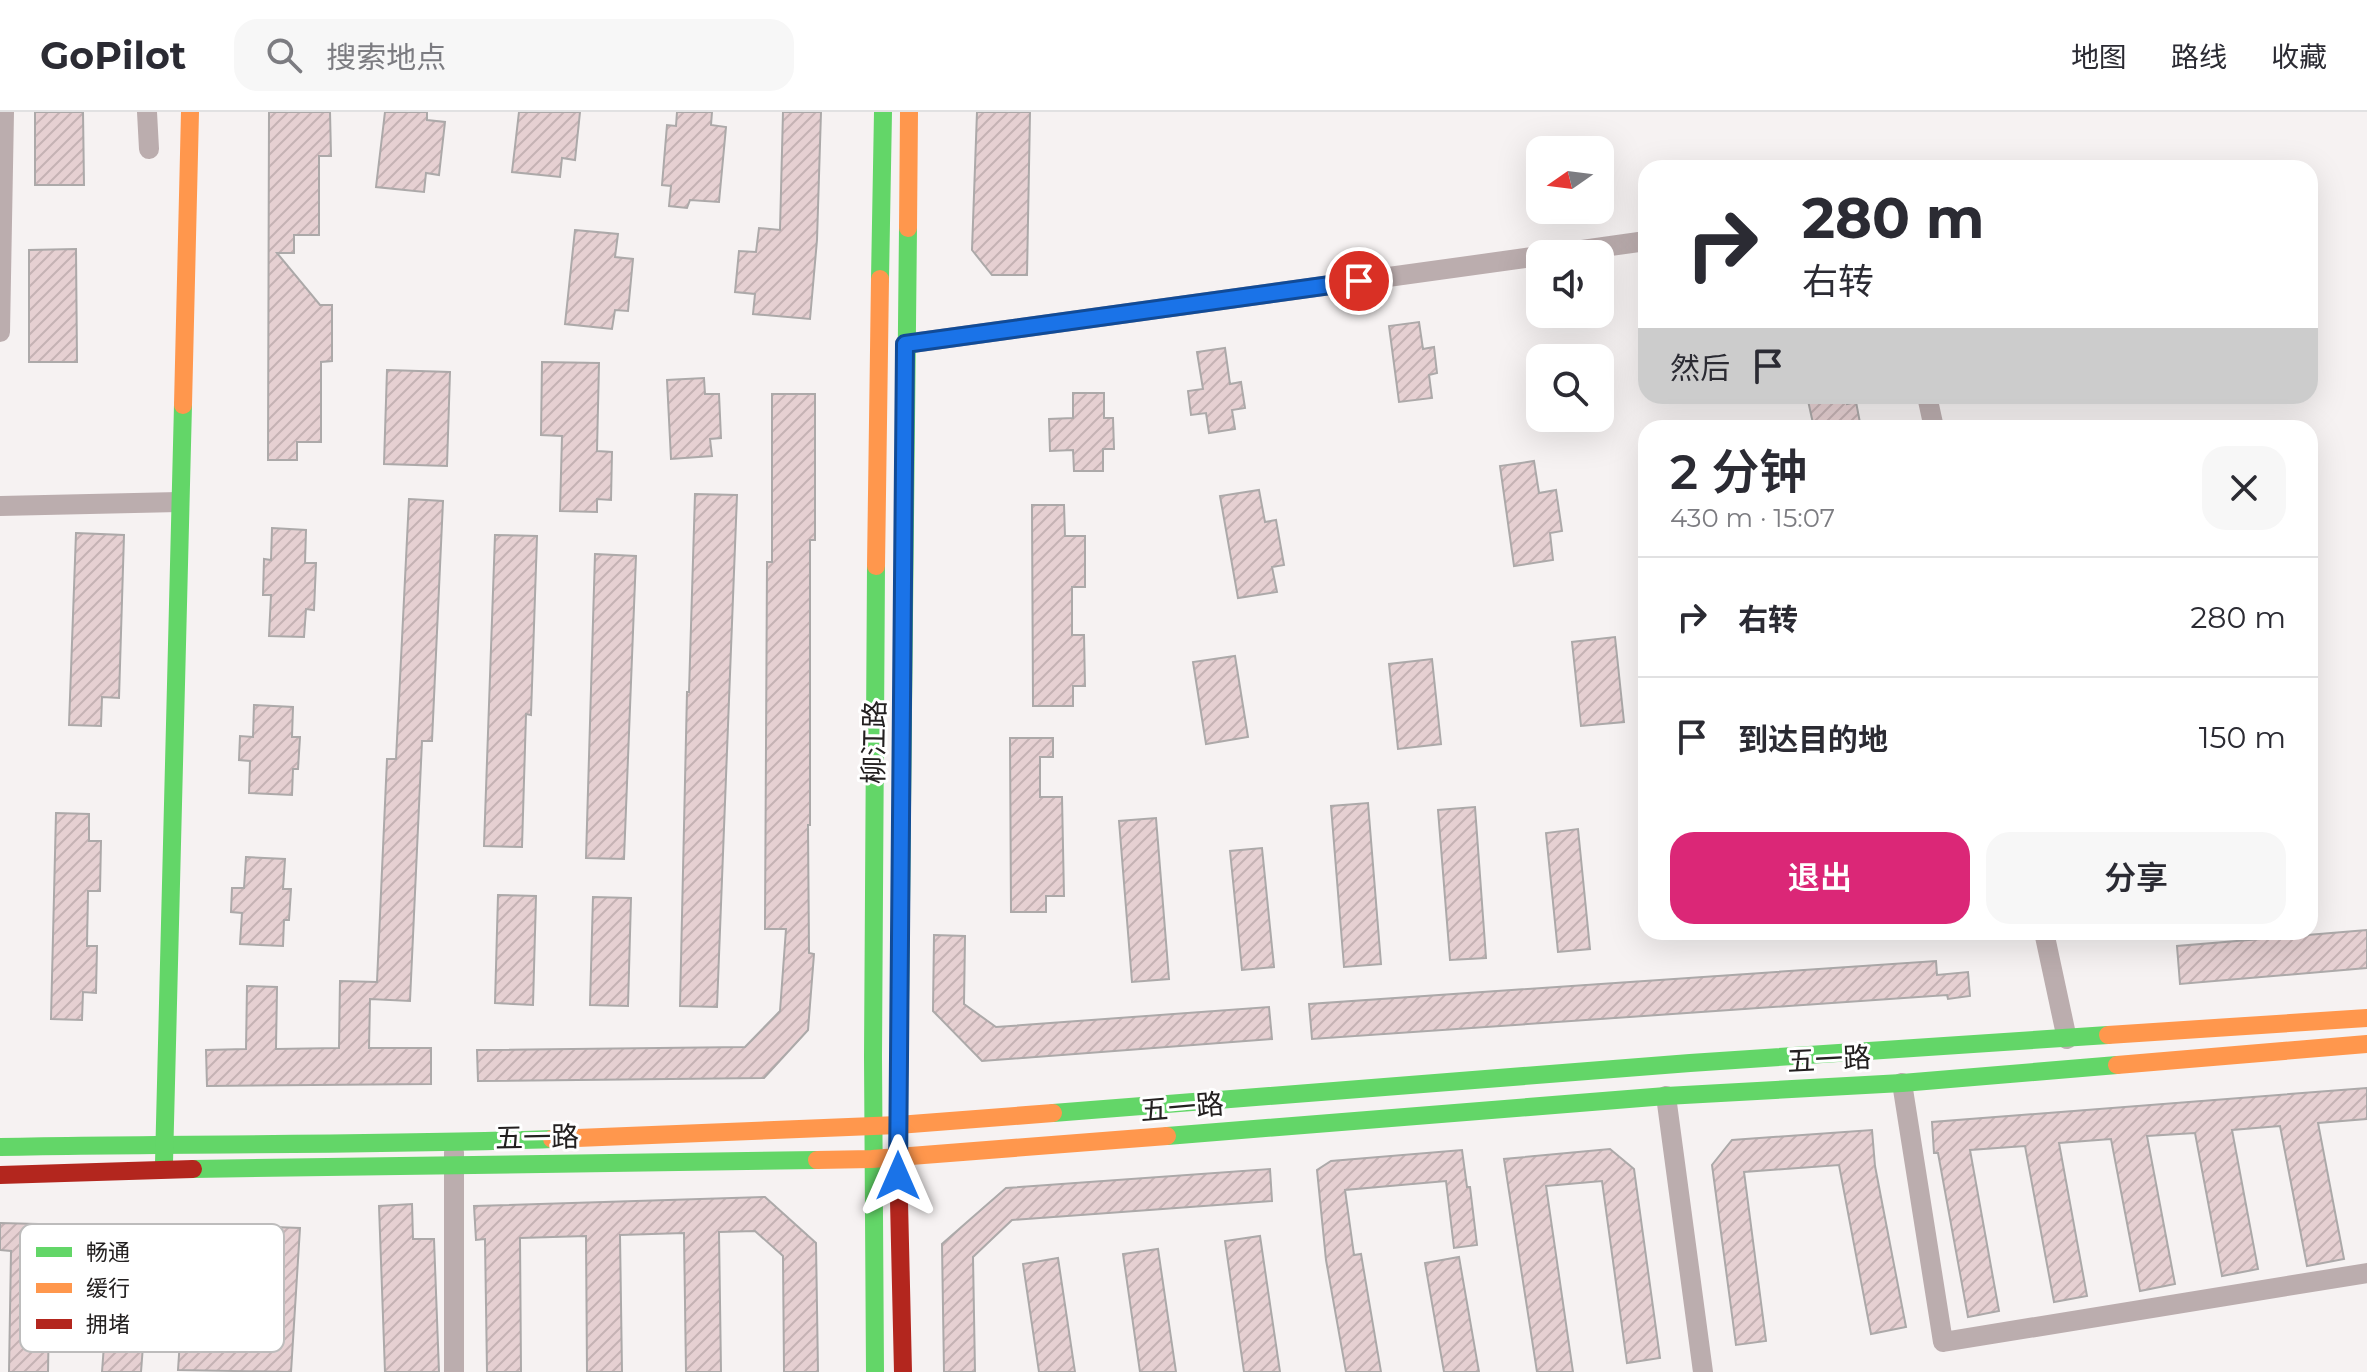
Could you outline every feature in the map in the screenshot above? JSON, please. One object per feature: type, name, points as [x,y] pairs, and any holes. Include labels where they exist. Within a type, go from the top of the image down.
[{"type":"street","points":[[0,332],[4,112]]},
{"type":"street","points":[[147,112],[149,149]]},
{"type":"street","points":[[164,1169],[190,112]]},
{"type":"street","name":"柳江路","points":[[875,1372],[872,1126],[878,347],[883,112]]},
{"type":"street","name":"柳江路","points":[[903,1372],[898,1125],[909,112]]},
{"type":"street","points":[[1614,246],[1638,242]]},
{"type":"street","points":[[878,347],[1526,258]]},
{"type":"street","points":[[0,506],[179,502]]},
{"type":"street","points":[[2046,940],[2067,1039]]},
{"type":"street","name":"五一路","points":[[0,1147],[165,1143],[454,1143],[898,1125],[1690,1063],[2367,1018]]},
{"type":"street","name":"五一路","points":[[0,1175],[164,1169],[898,1158],[1666,1096],[1902,1083],[2367,1044]]},
{"type":"street","points":[[1690,1063],[1693,1095]]},
{"type":"street","points":[[1902,1083],[1943,1342],[2367,1273]]},
{"type":"street","points":[[1666,1096],[1703,1372]]},
{"type":"street","points":[[454,1143],[454,1372]]},
{"type":"building","points":[[35,112],[83,112],[84,185],[35,185]]},
{"type":"building","points":[[269,112],[330,112],[331,156],[319,156],[319,235],[294,235],[294,253],[277,253],[320,305],[332,305],[332,361],[321,362],[321,442],[297,442],[297,460],[268,460]]},
{"type":"building","points":[[385,112],[427,112],[427,120],[445,122],[439,175],[426,173],[424,192],[376,187]]},
{"type":"building","points":[[519,112],[580,112],[575,160],[562,158],[560,177],[512,172]]},
{"type":"building","points":[[677,112],[712,112],[711,125],[726,127],[719,202],[690,200],[687,208],[669,206],[671,186],[662,185],[667,125],[676,126]]},
{"type":"building","points":[[783,112],[821,112],[817,240],[810,319],[753,314],[755,294],[735,292],[739,251],[756,252],[759,228],[780,230]]},
{"type":"building","points":[[977,112],[1030,112],[1027,275],[992,275],[972,250]]},
{"type":"building","points":[[575,230],[618,234],[615,257],[633,259],[628,311],[615,310],[612,329],[565,324]]},
{"type":"building","points":[[76,249],[77,362],[29,362],[29,250]]},
{"type":"building","points":[[1419,322],[1423,349],[1434,347],[1437,373],[1429,375],[1432,398],[1399,402],[1389,326]]},
{"type":"building","points":[[1225,348],[1230,384],[1241,382],[1245,408],[1232,410],[1235,429],[1209,433],[1206,413],[1191,415],[1188,391],[1203,389],[1197,352]]},
{"type":"building","points":[[542,362],[599,363],[597,451],[612,452],[611,500],[597,499],[597,512],[560,511],[562,436],[541,435]]},
{"type":"building","points":[[387,370],[450,372],[447,466],[384,464]]},
{"type":"building","points":[[704,378],[705,394],[719,394],[721,438],[710,439],[712,456],[671,459],[667,380]]},
{"type":"building","points":[[1073,393],[1104,393],[1104,418],[1113,418],[1114,449],[1103,449],[1103,471],[1074,471],[1073,450],[1050,451],[1049,419],[1073,418]]},
{"type":"building","points":[[772,394],[815,394],[815,540],[810,540],[808,825],[809,953],[814,954],[808,1030],[764,1078],[478,1081],[477,1050],[745,1047],[780,1011],[786,929],[765,929],[767,562],[772,562]]},
{"type":"building","points":[[1809,404],[1856,404],[1859,420],[1812,420]]},
{"type":"building","points":[[1534,461],[1539,493],[1556,490],[1562,531],[1550,533],[1553,560],[1514,566],[1500,466]]},
{"type":"building","points":[[1259,490],[1265,522],[1276,520],[1284,565],[1272,567],[1277,592],[1238,598],[1220,496]]},
{"type":"building","points":[[695,494],[737,495],[717,1007],[680,1006]]},
{"type":"building","points":[[409,499],[443,501],[432,741],[422,741],[410,1001],[370,999],[369,1048],[431,1048],[431,1084],[207,1086],[206,1050],[246,1049],[247,986],[277,987],[276,1049],[339,1048],[340,981],[377,982],[387,759],[396,759]]},
{"type":"building","points":[[1032,505],[1064,505],[1065,536],[1085,536],[1085,587],[1072,587],[1072,635],[1084,635],[1085,686],[1073,686],[1073,706],[1033,706]]},
{"type":"building","points":[[272,528],[306,530],[305,563],[316,563],[314,610],[306,609],[304,637],[269,636],[271,595],[263,595],[264,559],[271,560]]},
{"type":"building","points":[[76,533],[124,535],[119,698],[102,697],[101,726],[69,725]]},
{"type":"building","points":[[495,535],[537,536],[531,715],[526,714],[522,847],[484,846]]},
{"type":"building","points":[[595,554],[636,556],[624,859],[586,858]]},
{"type":"building","points":[[1615,637],[1624,722],[1581,726],[1572,642]]},
{"type":"building","points":[[1235,656],[1248,737],[1206,744],[1193,662]]},
{"type":"building","points":[[1432,659],[1441,744],[1398,749],[1389,664]]},
{"type":"building","points":[[254,705],[293,707],[292,737],[300,737],[298,769],[293,769],[292,795],[249,793],[250,761],[239,760],[240,736],[253,737]]},
{"type":"building","points":[[1010,738],[1053,738],[1053,757],[1040,757],[1040,797],[1062,797],[1064,896],[1046,896],[1046,912],[1011,912]]},
{"type":"building","points":[[1368,803],[1381,964],[1344,967],[1331,806]]},
{"type":"building","points":[[1475,807],[1486,958],[1450,960],[1438,810]]},
{"type":"building","points":[[56,813],[89,814],[89,841],[101,841],[100,891],[88,891],[87,946],[97,946],[96,993],[83,992],[82,1020],[51,1019]]},
{"type":"building","points":[[1156,818],[1169,979],[1132,982],[1119,821]]},
{"type":"building","points":[[1578,829],[1590,949],[1558,952],[1546,833]]},
{"type":"building","points":[[1262,848],[1274,967],[1242,970],[1230,851]]},
{"type":"building","points":[[246,857],[285,859],[283,889],[291,889],[289,920],[284,920],[283,946],[240,944],[242,913],[231,912],[232,888],[244,888]]},
{"type":"building","points":[[498,895],[536,896],[533,1005],[495,1003]]},
{"type":"building","points":[[593,897],[631,898],[628,1006],[590,1005]]},
{"type":"building","points":[[2367,930],[2367,968],[2180,984],[2177,946],[2248,940],[2318,940],[2318,934]]},
{"type":"building","points":[[934,935],[965,936],[964,1004],[996,1027],[1269,1007],[1272,1039],[982,1061],[933,1011]]},
{"type":"building","points":[[1936,961],[1937,975],[1968,972],[1970,996],[1948,999],[1947,995],[1312,1039],[1309,1004]]},
{"type":"building","points":[[2367,1088],[2367,1119],[2318,1123],[2344,1259],[2307,1266],[2280,1126],[2232,1130],[2258,1269],[2222,1276],[2195,1133],[2147,1136],[2175,1284],[2140,1291],[2111,1139],[2059,1143],[2087,1296],[2054,1302],[2025,1146],[1970,1150],[1999,1311],[1968,1317],[1938,1153],[1934,1153],[1932,1122]]},
{"type":"building","points":[[1872,1130],[1875,1166],[1906,1327],[1871,1334],[1839,1165],[1744,1172],[1766,1341],[1736,1345],[1712,1165],[1732,1140]]},
{"type":"building","points":[[1610,1149],[1634,1169],[1660,1358],[1627,1363],[1602,1181],[1546,1186],[1573,1372],[1537,1372],[1504,1159]]},
{"type":"building","points":[[1462,1150],[1477,1245],[1454,1248],[1446,1181],[1345,1190],[1354,1255],[1361,1254],[1381,1372],[1346,1372],[1326,1260],[1317,1170],[1331,1161]]},
{"type":"building","points":[[1270,1169],[1272,1201],[1012,1220],[973,1257],[975,1372],[944,1372],[942,1244],[1006,1188]]},
{"type":"building","points":[[765,1197],[816,1243],[818,1372],[784,1372],[783,1256],[755,1231],[719,1232],[721,1372],[686,1372],[684,1233],[620,1235],[622,1372],[587,1372],[586,1236],[520,1238],[521,1372],[487,1372],[485,1239],[476,1240],[474,1206]]},
{"type":"building","points":[[412,1204],[413,1239],[434,1239],[439,1372],[385,1372],[379,1206]]},
{"type":"building","points":[[0,1223],[38,1224],[20,1224],[20,1352],[48,1352],[48,1372],[9,1372],[11,1251],[0,1250]]},
{"type":"building","points":[[284,1227],[300,1228],[291,1372],[178,1370],[179,1352],[284,1352]]},
{"type":"building","points":[[1260,1236],[1280,1372],[1244,1372],[1225,1241]]},
{"type":"building","points":[[1158,1249],[1176,1372],[1140,1372],[1123,1254]]},
{"type":"building","points":[[1459,1257],[1479,1372],[1444,1372],[1425,1263]]},
{"type":"building","points":[[1058,1258],[1075,1372],[1039,1372],[1023,1264]]},
{"type":"building","points":[[103,1352],[143,1352],[141,1372],[102,1372]]},
{"type":"traffic: fast","points":[[880,279],[883,112]]},
{"type":"traffic: fast","points":[[900,1001],[908,228]]},
{"type":"traffic: fast","points":[[164,1163],[183,405]]},
{"type":"traffic: fast","points":[[875,1372],[876,566]]},
{"type":"traffic: fast","points":[[1053,1113],[1690,1063],[2108,1035]]},
{"type":"traffic: fast","points":[[1167,1136],[1666,1096],[1902,1083],[2117,1065]]},
{"type":"traffic: fast","points":[[0,1147],[552,1139]]},
{"type":"traffic: fast","points":[[193,1169],[817,1160]]},
{"type":"traffic: slow","points":[[183,405],[190,112]]},
{"type":"traffic: slow","points":[[908,228],[909,112]]},
{"type":"traffic: slow","points":[[876,566],[880,279]]},
{"type":"traffic: slow","points":[[2108,1035],[2367,1018]]},
{"type":"traffic: slow","points":[[2117,1065],[2367,1044]]},
{"type":"traffic: slow","points":[[552,1139],[898,1125],[1053,1113]]},
{"type":"traffic: slow","points":[[817,1160],[872,1159],[1167,1136]]},
{"type":"traffic: jam","points":[[900,1001],[898,1158],[903,1372]]},
{"type":"traffic: jam","points":[[0,1175],[193,1169]]},
{"type":"route","points":[[898,1176],[905,344],[1359,281]]}]
